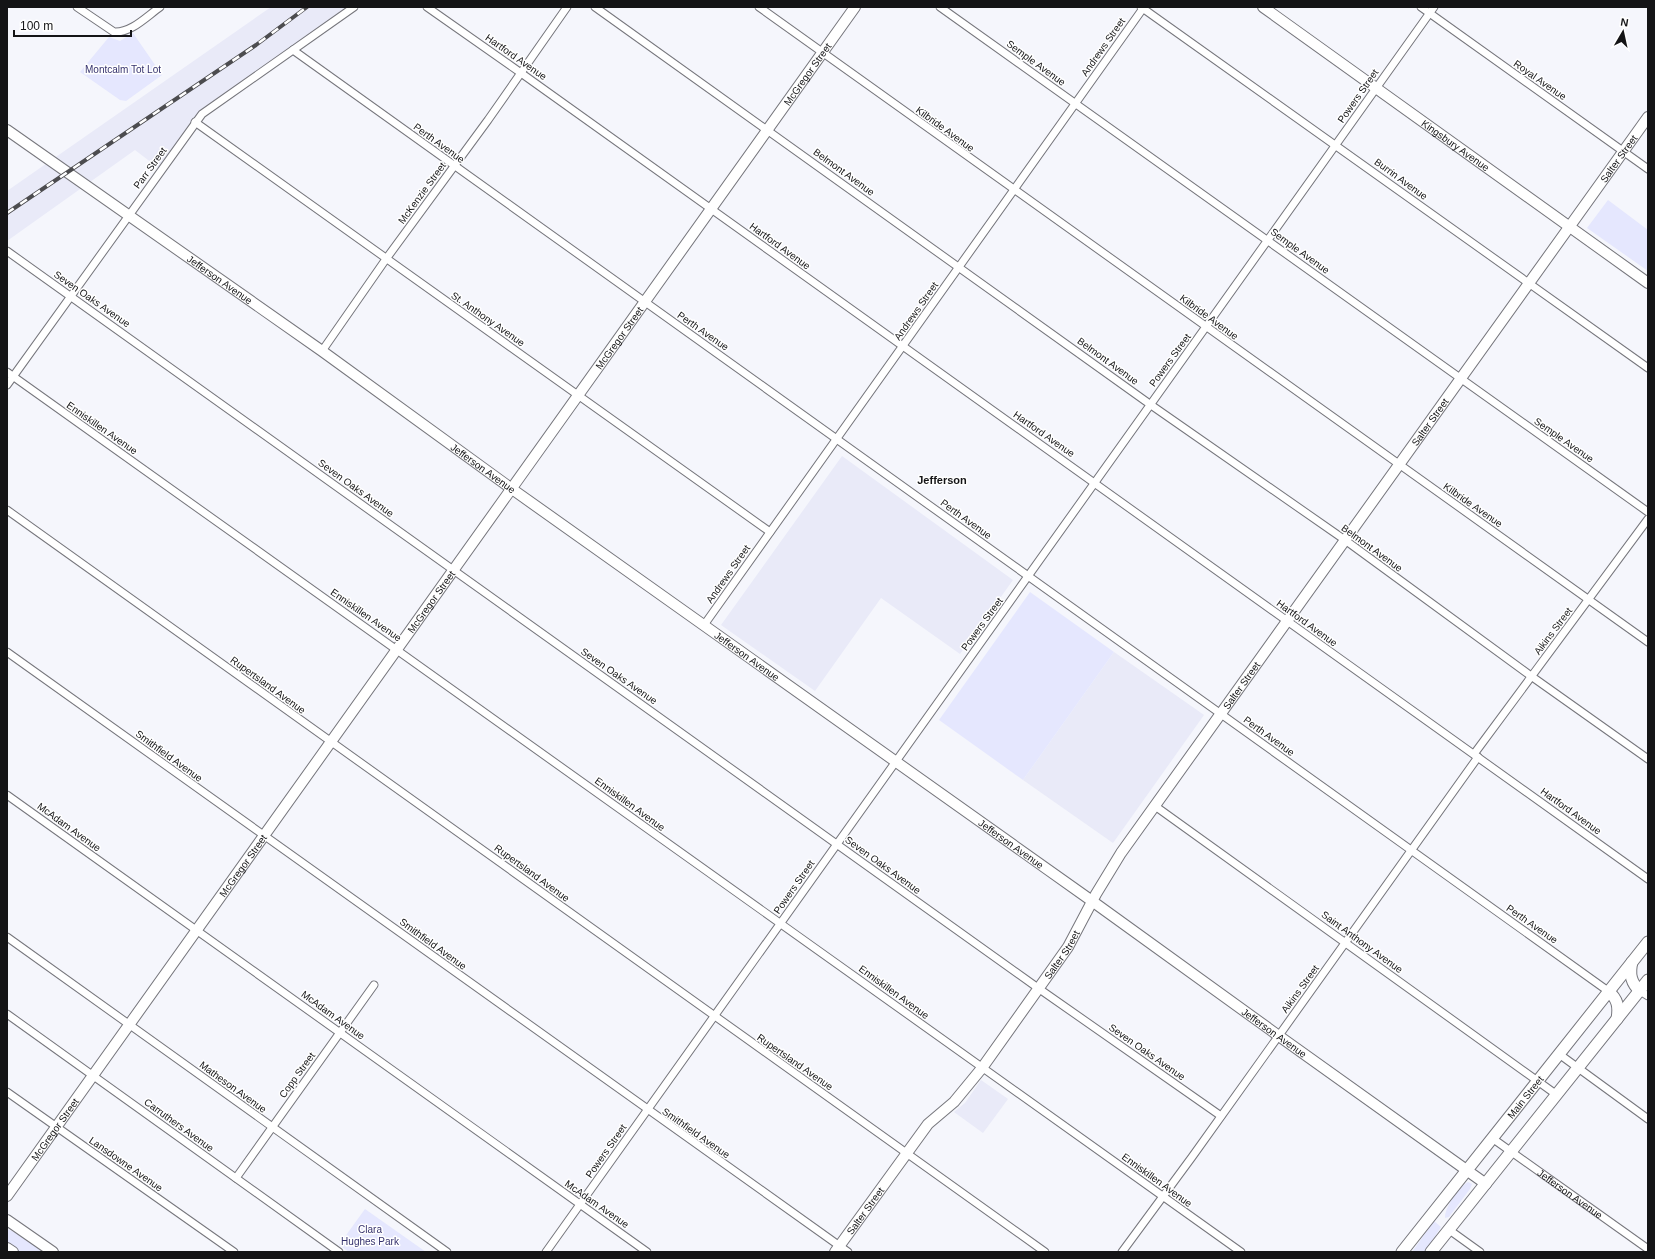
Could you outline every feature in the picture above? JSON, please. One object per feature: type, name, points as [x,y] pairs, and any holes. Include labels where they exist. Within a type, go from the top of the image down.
[{"type":"main road","name":"McGregor Street","points":[[7,1196],[130,1026],[330,741],[397,650],[855,7]]},
{"type":"main road","name":"Kingsbury Avenue","points":[[1263,7],[1648,283]]},
{"type":"main road","name":"Salter Street","points":[[841,1250],[906,1153],[928,1124],[954,1102],[982,1068],[1068,947],[1092,901],[1121,853],[1648,117]]},
{"type":"main road","name":"Jefferson Avenue","points":[[7,130],[322,351],[512,489],[895,763],[1092,901],[1486,1184]]},
{"type":"main road","name":"Main Street","points":[[1402,1252],[1648,942]]},
{"type":"main road","points":[[1632,962],[1630,975],[1633,983],[1644,994]]},
{"type":"main road","points":[[1431,1252],[1617,1019],[1644,994],[1648,980]]},
{"type":"main road","points":[[1608,991],[1614,995],[1619,1009],[1617,1019]]},
{"type":"main road","points":[[7,1220],[53,1252]]},
{"type":"main road","points":[[7,1248],[13,1252]]},
{"type":"street","points":[[77,7],[110,30],[120,33],[130,29],[160,7]]},
{"type":"street","name":"Parr Street","points":[[7,385],[10,374],[71,296],[202,114],[354,7]]},
{"type":"street","name":"Hartford Avenue","points":[[427,7],[903,347],[1095,482],[1648,879]]},
{"type":"street","name":"McKenzie Street","points":[[322,351],[386,259],[568,7]]},
{"type":"street","name":"Belmont Avenue","points":[[595,7],[1151,404],[1345,540],[1531,676],[1648,758]]},
{"type":"street","name":"Kilbride Avenue","points":[[759,7],[1648,642]]},
{"type":"street","name":"Semple Avenue","points":[[940,7],[1648,512]]},
{"type":"street","name":"Andrews Street","points":[[704,625],[1076,104],[1143,7]]},
{"type":"street","name":"Burrin Avenue","points":[[1143,7],[1648,368]]},
{"type":"street","name":"Royal Avenue","points":[[1421,7],[1432,10],[1648,169]]},
{"type":"street","name":"Powers Street","points":[[546,1252],[1432,10]]},
{"type":"street","name":"Perth Avenue","points":[[293,50],[1608,991]]},
{"type":"street","name":"St. Anthony Avenue","points":[[195,122],[770,532]]},
{"type":"street","name":"Seven Oaks Avenue","points":[[7,251],[1038,988],[1221,1116]]},
{"type":"street","name":"Enniskillen Avenue","points":[[10,374],[1241,1252]]},
{"type":"street","name":"Rupertsland Avenue","points":[[7,510],[1045,1252]]},
{"type":"street","name":"Aikins Street","points":[[1122,1252],[1346,943],[1531,676],[1648,519]]},
{"type":"street","name":"Smithfield Avenue","points":[[7,652],[648,1110],[841,1250]]},
{"type":"street","name":"McAdam Avenue","points":[[7,795],[647,1252]]},
{"type":"street","name":"Saint Anthony Avenue","points":[[1155,806],[1557,1095]]},
{"type":"street","name":"Matheson Avenue","points":[[7,937],[447,1252]]},
{"type":"street","name":"Copp Street","points":[[236,1178],[374,985]]},
{"type":"street","name":"Carruthers Avenue","points":[[7,1014],[339,1252]]},
{"type":"street","points":[[1559,1054],[1648,1118]]},
{"type":"street","name":"Lansdowne Avenue","points":[[7,1092],[234,1252]]},
{"type":"street","name":"Jefferson Avenue","points":[[1492,1138],[1648,1249]]},
{"type":"street","points":[[1448,1229],[1480,1252]]},
{"type":"shaded area","points":[[271,7],[354,7],[203,111],[161,170],[135,150],[7,241],[7,191]]},
{"type":"shaded area","points":[[842,456],[1013,580],[960,654],[881,598],[815,691],[721,625]]},
{"type":"shaded area","points":[[1114,652],[1204,715],[1113,843],[1023,780]]},
{"type":"shaded area","points":[[981,1080],[1008,1099],[983,1133],[954,1112],[965,1103]]},
{"type":"green space","name":"Montcalm Tot Lot","points":[[133,33],[162,75],[126,101],[120,100],[80,72],[109,37],[120,41]]},
{"type":"green space","points":[[1608,200],[1648,230],[1648,271],[1587,228]]},
{"type":"green space","points":[[1030,592],[1114,652],[1023,780],[939,720]]},
{"type":"green space","points":[[1468,1182],[1472,1184],[1470,1189],[1449,1217],[1445,1218],[1447,1209],[1453,1198],[1460,1188]]},
{"type":"green space","name":"Clara Hughes Park","points":[[365,1209],[426,1252],[349,1252],[339,1245]]},
{"type":"green space","points":[[1434,1221],[1441,1227],[1425,1252],[1412,1252]]},
{"type":"green space","points":[[7,1229],[16,1233],[43,1252],[19,1252],[7,1244]]},
{"type":"railway","points":[[7,213],[256,45],[307,7]]},
{"type":"district","name":"Jefferson","points":[[942,480]]}]
